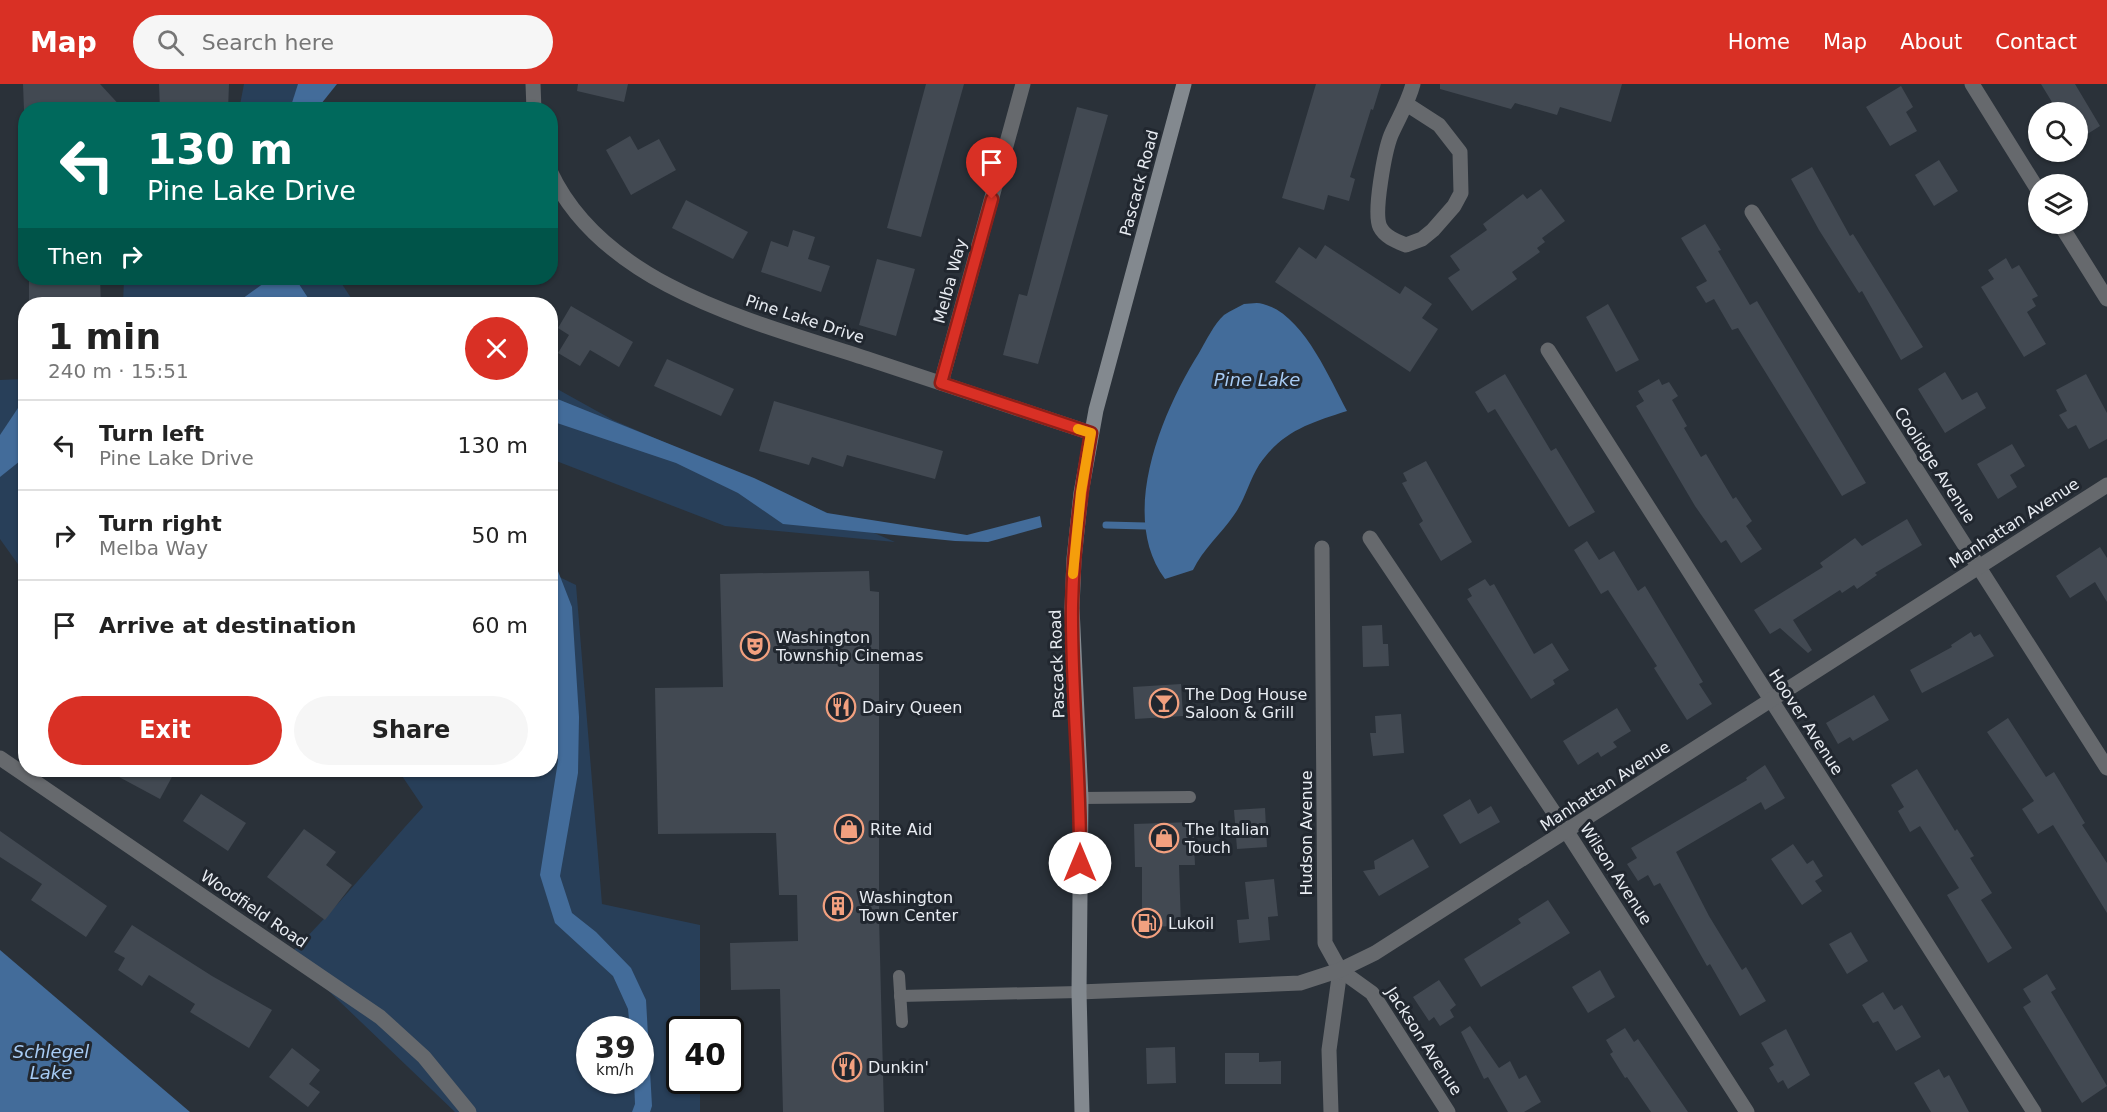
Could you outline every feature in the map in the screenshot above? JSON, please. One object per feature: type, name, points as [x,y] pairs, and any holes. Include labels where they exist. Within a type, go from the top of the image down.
[{"type":"street","points":[[533,84],[534,102]]},
{"type":"street","name":"Melba Way","points":[[941,383],[1023,84]]},
{"type":"street","name":"Pascack Road","points":[[1082,1112],[1079,992],[1081,798],[1072,608],[1081,492],[1091,433],[1184,84]]},
{"type":"street","points":[[1408,105],[1439,125],[1460,152],[1461,193],[1455,206],[1433,230],[1422,239],[1406,245],[1387,236],[1379,225],[1378,212],[1390,137],[1408,105],[1413,84]]},
{"type":"street","points":[[1972,84],[2028,174]]},
{"type":"street","name":"Pine Lake Drive","points":[[558,185],[576,215],[617,254],[715,308],[1091,433]]},
{"type":"street","name":"Coolidge Avenue","points":[[1752,213],[2107,768]]},
{"type":"street","points":[[2066,234],[2107,299]]},
{"type":"street","name":"Hoover Avenue","points":[[1548,350],[2034,1112]]},
{"type":"street","name":"Manhattan Avenue","points":[[1079,992],[1300,983],[1340,970],[1376,953],[2107,485]]},
{"type":"street","name":"Wilson Avenue","points":[[1370,538],[1567,832],[1747,1112]]},
{"type":"street","name":"Hudson Avenue","points":[[1322,548],[1325,943],[1340,970]]},
{"type":"street","name":"Woodfield Road","points":[[0,758],[18,770]]},
{"type":"street","name":"Woodfield Road","points":[[28,777],[380,1017],[424,1057],[469,1112]]},
{"type":"street","points":[[1331,1112],[1329,1050],[1340,970]]},
{"type":"street","name":"Jackson Avenue","points":[[1340,970],[1372,993],[1448,1112]]},
{"type":"lane","points":[[1081,798],[1190,797]]},
{"type":"lane","points":[[899,976],[902,1022]]},
{"type":"lane","points":[[900,996],[1079,992]]},
{"type":"shaded area","points":[[244,84],[331,84],[321,102],[241,102]]},
{"type":"shaded area","points":[[124,285],[343,285],[350,297],[123,297]]},
{"type":"shaded area","points":[[18,379],[18,564],[0,539],[0,380]]},
{"type":"shaded area","points":[[558,389],[613,420],[895,542],[725,526],[558,462]]},
{"type":"shaded area","points":[[558,576],[576,585],[602,904],[700,925],[700,1016],[666,1016],[666,1094],[700,1094],[700,1112],[455,1112],[290,954],[423,807],[403,777],[558,777]]},
{"type":"water","points":[[298,84],[337,84],[323,102],[292,102]]},
{"type":"water","points":[[261,285],[300,285],[307,297],[245,297]]},
{"type":"water","name":"Pine Lake","points":[[1244,304],[1263,304],[1277,310],[1290,320],[1313,349],[1347,411],[1309,424],[1277,444],[1259,465],[1234,515],[1193,570],[1165,579],[1151,554],[1145,525],[1145,495],[1150,464],[1171,404],[1210,333],[1224,315]]},
{"type":"water","points":[[558,399],[754,478],[827,513],[967,535],[1040,516],[1042,527],[988,542],[955,541],[783,524],[738,493],[676,463],[558,423]]},
{"type":"water","points":[[18,408],[18,463],[0,477],[0,435]]},
{"type":"water","points":[[558,571],[572,607],[579,717],[578,773],[560,876],[572,913],[596,932],[631,968],[646,1000],[647,1016],[629,1016],[628,1009],[613,976],[555,923],[540,875],[555,777],[558,777]]},
{"type":"water","name":"Schlegel Lake","points":[[0,950],[190,1112],[0,1112]]},
{"type":"water","points":[[635,1094],[651,1094],[650,1112],[632,1112],[635,1104]]},
{"type":"building","points":[[23,84],[100,84],[117,102],[24,102]]},
{"type":"building","points":[[159,84],[229,84],[228,102],[160,102]]},
{"type":"building","points":[[578,84],[628,84],[624,102],[577,91]]},
{"type":"building","points":[[926,84],[964,84],[921,237],[887,228]]},
{"type":"building","points":[[1316,84],[1381,84],[1350,177],[1355,179],[1349,201],[1328,195],[1324,210],[1282,198]]},
{"type":"building","points":[[1440,84],[1622,84],[1611,122],[1560,107],[1557,115],[1515,103],[1511,109],[1440,89]]},
{"type":"building","points":[[2041,84],[2075,84],[2086,102],[2052,102]]},
{"type":"building","points":[[1901,86],[1913,107],[1906,112],[1917,131],[1890,146],[1866,107]]},
{"type":"building","points":[[2088,106],[2100,126],[2088,134]]},
{"type":"building","points":[[1077,107],[1108,115],[1038,364],[1003,355],[1019,294],[1027,296]]},
{"type":"building","points":[[630,136],[638,150],[659,139],[676,170],[631,195],[606,150]]},
{"type":"building","points":[[1939,160],[1958,191],[1934,206],[1915,175]]},
{"type":"building","points":[[1812,167],[1850,236],[1853,234],[1923,347],[1901,360],[1862,291],[1859,293],[1819,230],[1791,179]]},
{"type":"building","points":[[1541,189],[1565,221],[1542,238],[1545,242],[1537,248],[1540,252],[1512,272],[1517,279],[1472,311],[1448,278],[1460,270],[1450,256],[1487,230],[1483,224],[1523,194],[1527,199]]},
{"type":"building","points":[[686,200],[748,232],[733,259],[672,228]]},
{"type":"building","points":[[1705,224],[1750,305],[1757,301],[1866,483],[1842,496],[1738,328],[1732,330],[1714,299],[1706,303],[1696,287],[1707,281],[1681,238]]},
{"type":"building","points":[[793,230],[815,237],[808,259],[830,266],[821,292],[761,272],[771,241],[788,247]]},
{"type":"building","points":[[1325,245],[1400,294],[1405,286],[1432,304],[1422,318],[1438,329],[1410,372],[1275,282],[1299,247],[1316,259]]},
{"type":"building","points":[[2006,258],[2012,269],[2019,265],[2038,296],[2032,299],[2036,306],[2027,312],[2046,344],[2024,357],[1981,287],[1994,279],[1988,270]]},
{"type":"building","points":[[877,259],[915,269],[896,336],[859,325]]},
{"type":"building","points":[[29,285],[100,285],[101,297],[29,297]]},
{"type":"building","points":[[1608,304],[1639,360],[1616,372],[1586,317]]},
{"type":"building","points":[[571,306],[633,342],[619,367],[590,350],[580,366],[558,353],[569,335],[558,328]]},
{"type":"building","points":[[667,359],[734,389],[721,416],[654,386]]},
{"type":"building","points":[[1945,372],[1962,400],[1977,392],[1986,408],[1945,433],[1918,389]]},
{"type":"building","points":[[1505,374],[1551,451],[1556,448],[1595,512],[1569,527],[1495,409],[1488,413],[1475,392]]},
{"type":"building","points":[[2086,374],[2107,413],[2107,439],[2089,449],[2076,425],[2068,429],[2059,415],[2067,411],[2056,390]]},
{"type":"building","points":[[1659,379],[1662,385],[1669,382],[1678,396],[1672,400],[1687,426],[1684,428],[1701,457],[1706,454],[1733,499],[1736,497],[1752,521],[1746,526],[1762,549],[1741,563],[1726,540],[1721,543],[1695,506],[1636,406],[1644,401],[1638,391]]},
{"type":"building","points":[[774,401],[943,451],[935,479],[847,455],[843,467],[812,457],[809,465],[759,451]]},
{"type":"building","points":[[2012,444],[2025,466],[2010,475],[2017,487],[1998,499],[1977,464]]},
{"type":"building","points":[[1426,461],[1472,542],[1441,561],[1419,524],[1423,521],[1402,483],[1407,481],[1403,473]]},
{"type":"building","points":[[1907,519],[1922,545],[1875,573],[1877,575],[1857,589],[1854,585],[1842,593],[1840,590],[1793,620],[1812,650],[1808,653],[1780,628],[1770,634],[1754,610],[1823,567],[1820,563],[1855,538],[1862,546]]},
{"type":"building","points":[[1587,541],[1599,560],[1614,551],[1638,591],[1645,586],[1703,682],[1699,684],[1712,704],[1687,720],[1654,668],[1657,666],[1608,590],[1601,594],[1574,550]]},
{"type":"building","points":[[2100,547],[2107,558],[2107,602],[2095,582],[2070,598],[2056,576]]},
{"type":"building","name":"Washington Town Center","points":[[869,571],[870,591],[879,592],[879,917],[884,1112],[783,1112],[780,989],[731,990],[730,943],[798,941],[797,895],[779,895],[776,833],[658,834],[655,688],[723,687],[720,574]]},
{"type":"building","points":[[1485,579],[1490,586],[1494,584],[1534,654],[1552,643],[1569,670],[1553,680],[1555,684],[1531,699],[1467,599],[1472,596],[1468,589]]},
{"type":"building","points":[[1382,625],[1383,644],[1388,644],[1389,666],[1363,667],[1362,626]]},
{"type":"building","points":[[1971,632],[1974,637],[1980,634],[1994,656],[1922,693],[1910,670],[1952,647],[1951,645]]},
{"type":"building","name":"The Dog House Saloon & Grill","points":[[1181,684],[1183,716],[1135,719],[1133,687]]},
{"type":"building","points":[[1874,695],[1889,720],[1853,741],[1850,737],[1838,744],[1826,723]]},
{"type":"building","points":[[1617,708],[1631,731],[1613,742],[1617,747],[1601,757],[1598,752],[1578,765],[1563,741]]},
{"type":"building","points":[[1401,714],[1404,753],[1373,756],[1370,733],[1376,733],[1375,716]]},
{"type":"building","points":[[2008,718],[2046,777],[2054,772],[2085,823],[2082,825],[2107,863],[2107,913],[2053,825],[2038,834],[2022,809],[2034,801],[1987,732]]},
{"type":"building","points":[[1765,765],[1785,798],[1765,810],[1761,802],[1676,852],[1709,916],[1742,970],[1746,967],[1766,1001],[1740,1016],[1710,964],[1707,966],[1660,883],[1654,886],[1648,875],[1638,881],[1627,864],[1637,858],[1631,848],[1747,780],[1746,778]]},
{"type":"building","points":[[1917,769],[1955,831],[1957,829],[1974,856],[1970,858],[1992,893],[1981,900],[2012,948],[1988,963],[1947,895],[1959,888],[1920,826],[1910,832],[1898,811],[1904,807],[1891,785]]},
{"type":"building","points":[[119,777],[172,777],[160,799]]},
{"type":"building","points":[[201,794],[246,823],[228,851],[183,821]]},
{"type":"building","points":[[1470,799],[1478,814],[1491,806],[1500,822],[1460,844],[1443,815]]},
{"type":"building","points":[[1265,808],[1267,847],[1237,849],[1234,810]]},
{"type":"building","points":[[1193,822],[1195,865],[1179,865],[1181,926],[1142,927],[1142,867],[1135,867],[1134,824]]},
{"type":"building","points":[[304,829],[336,852],[326,865],[352,885],[325,920],[267,877]]},
{"type":"building","points":[[0,831],[107,906],[86,937],[31,900],[42,884],[0,857]]},
{"type":"building","points":[[1413,839],[1429,867],[1379,896],[1363,871],[1375,869],[1374,861]]},
{"type":"building","points":[[1793,844],[1807,864],[1813,860],[1823,876],[1815,881],[1822,891],[1802,905],[1771,859]]},
{"type":"building","points":[[1274,879],[1278,916],[1268,917],[1270,940],[1239,943],[1237,920],[1249,919],[1245,882]]},
{"type":"building","points":[[1548,900],[1570,933],[1481,987],[1464,959],[1521,923],[1518,919]]},
{"type":"building","points":[[132,925],[212,976],[272,1010],[249,1048],[190,1012],[195,1004],[149,975],[142,986],[118,970],[125,958],[114,952]]},
{"type":"building","points":[[1851,932],[1868,961],[1847,974],[1829,944]]},
{"type":"building","points":[[1600,970],[1615,997],[1588,1013],[1572,987]]},
{"type":"building","points":[[2047,974],[2056,989],[2051,992],[2107,1086],[2082,1103],[2023,1007],[2031,1002],[2023,989]]},
{"type":"building","points":[[1439,980],[1456,1005],[1450,1010],[1454,1017],[1440,1026],[1434,1017],[1429,1021],[1413,997]]},
{"type":"building","points":[[1883,992],[1894,1010],[1902,1005],[1921,1037],[1896,1051],[1878,1021],[1873,1023],[1862,1005]]},
{"type":"building","points":[[1470,1026],[1499,1068],[1510,1061],[1519,1079],[1526,1075],[1541,1102],[1524,1112],[1508,1112],[1488,1077],[1484,1079],[1461,1032]]},
{"type":"building","points":[[1625,1028],[1634,1042],[1638,1039],[1688,1112],[1651,1112],[1627,1077],[1625,1078],[1610,1054],[1613,1052],[1606,1040]]},
{"type":"building","points":[[1786,1029],[1810,1075],[1788,1089],[1783,1080],[1778,1083],[1769,1068],[1774,1065],[1761,1043]]},
{"type":"building","points":[[1175,1047],[1176,1083],[1147,1084],[1146,1048]]},
{"type":"building","points":[[292,1048],[320,1070],[309,1084],[320,1092],[308,1107],[269,1077]]},
{"type":"building","points":[[1225,1053],[1259,1053],[1259,1062],[1281,1061],[1281,1084],[1225,1084]]},
{"type":"building","points":[[1939,1069],[1944,1078],[1949,1075],[1969,1112],[1931,1112],[1914,1083]]},
{"type":"waterway","points":[[1106,525],[1146,526]]},
{"type":"slow traffic","points":[[1073,574],[1081,492],[1091,433],[1078,429]]},
{"type":"place","name":"Washington Township Cinemas","points":[[755,646]]},
{"type":"place","name":"The Dog House Saloon & Grill","points":[[1164,703]]},
{"type":"place","name":"Dairy Queen","points":[[841,707]]},
{"type":"place","name":"Rite Aid","points":[[849,829]]},
{"type":"place","name":"The Italian Touch","points":[[1164,838]]},
{"type":"place","name":"Washington Town Center","points":[[838,906]]},
{"type":"place","name":"Lukoil","points":[[1147,923]]},
{"type":"place","name":"Dunkin'","points":[[847,1067]]},
{"type":"route","points":[[992,199],[941,383],[1091,433],[1081,492],[1072,608],[1081,798],[1080,863]]}]
